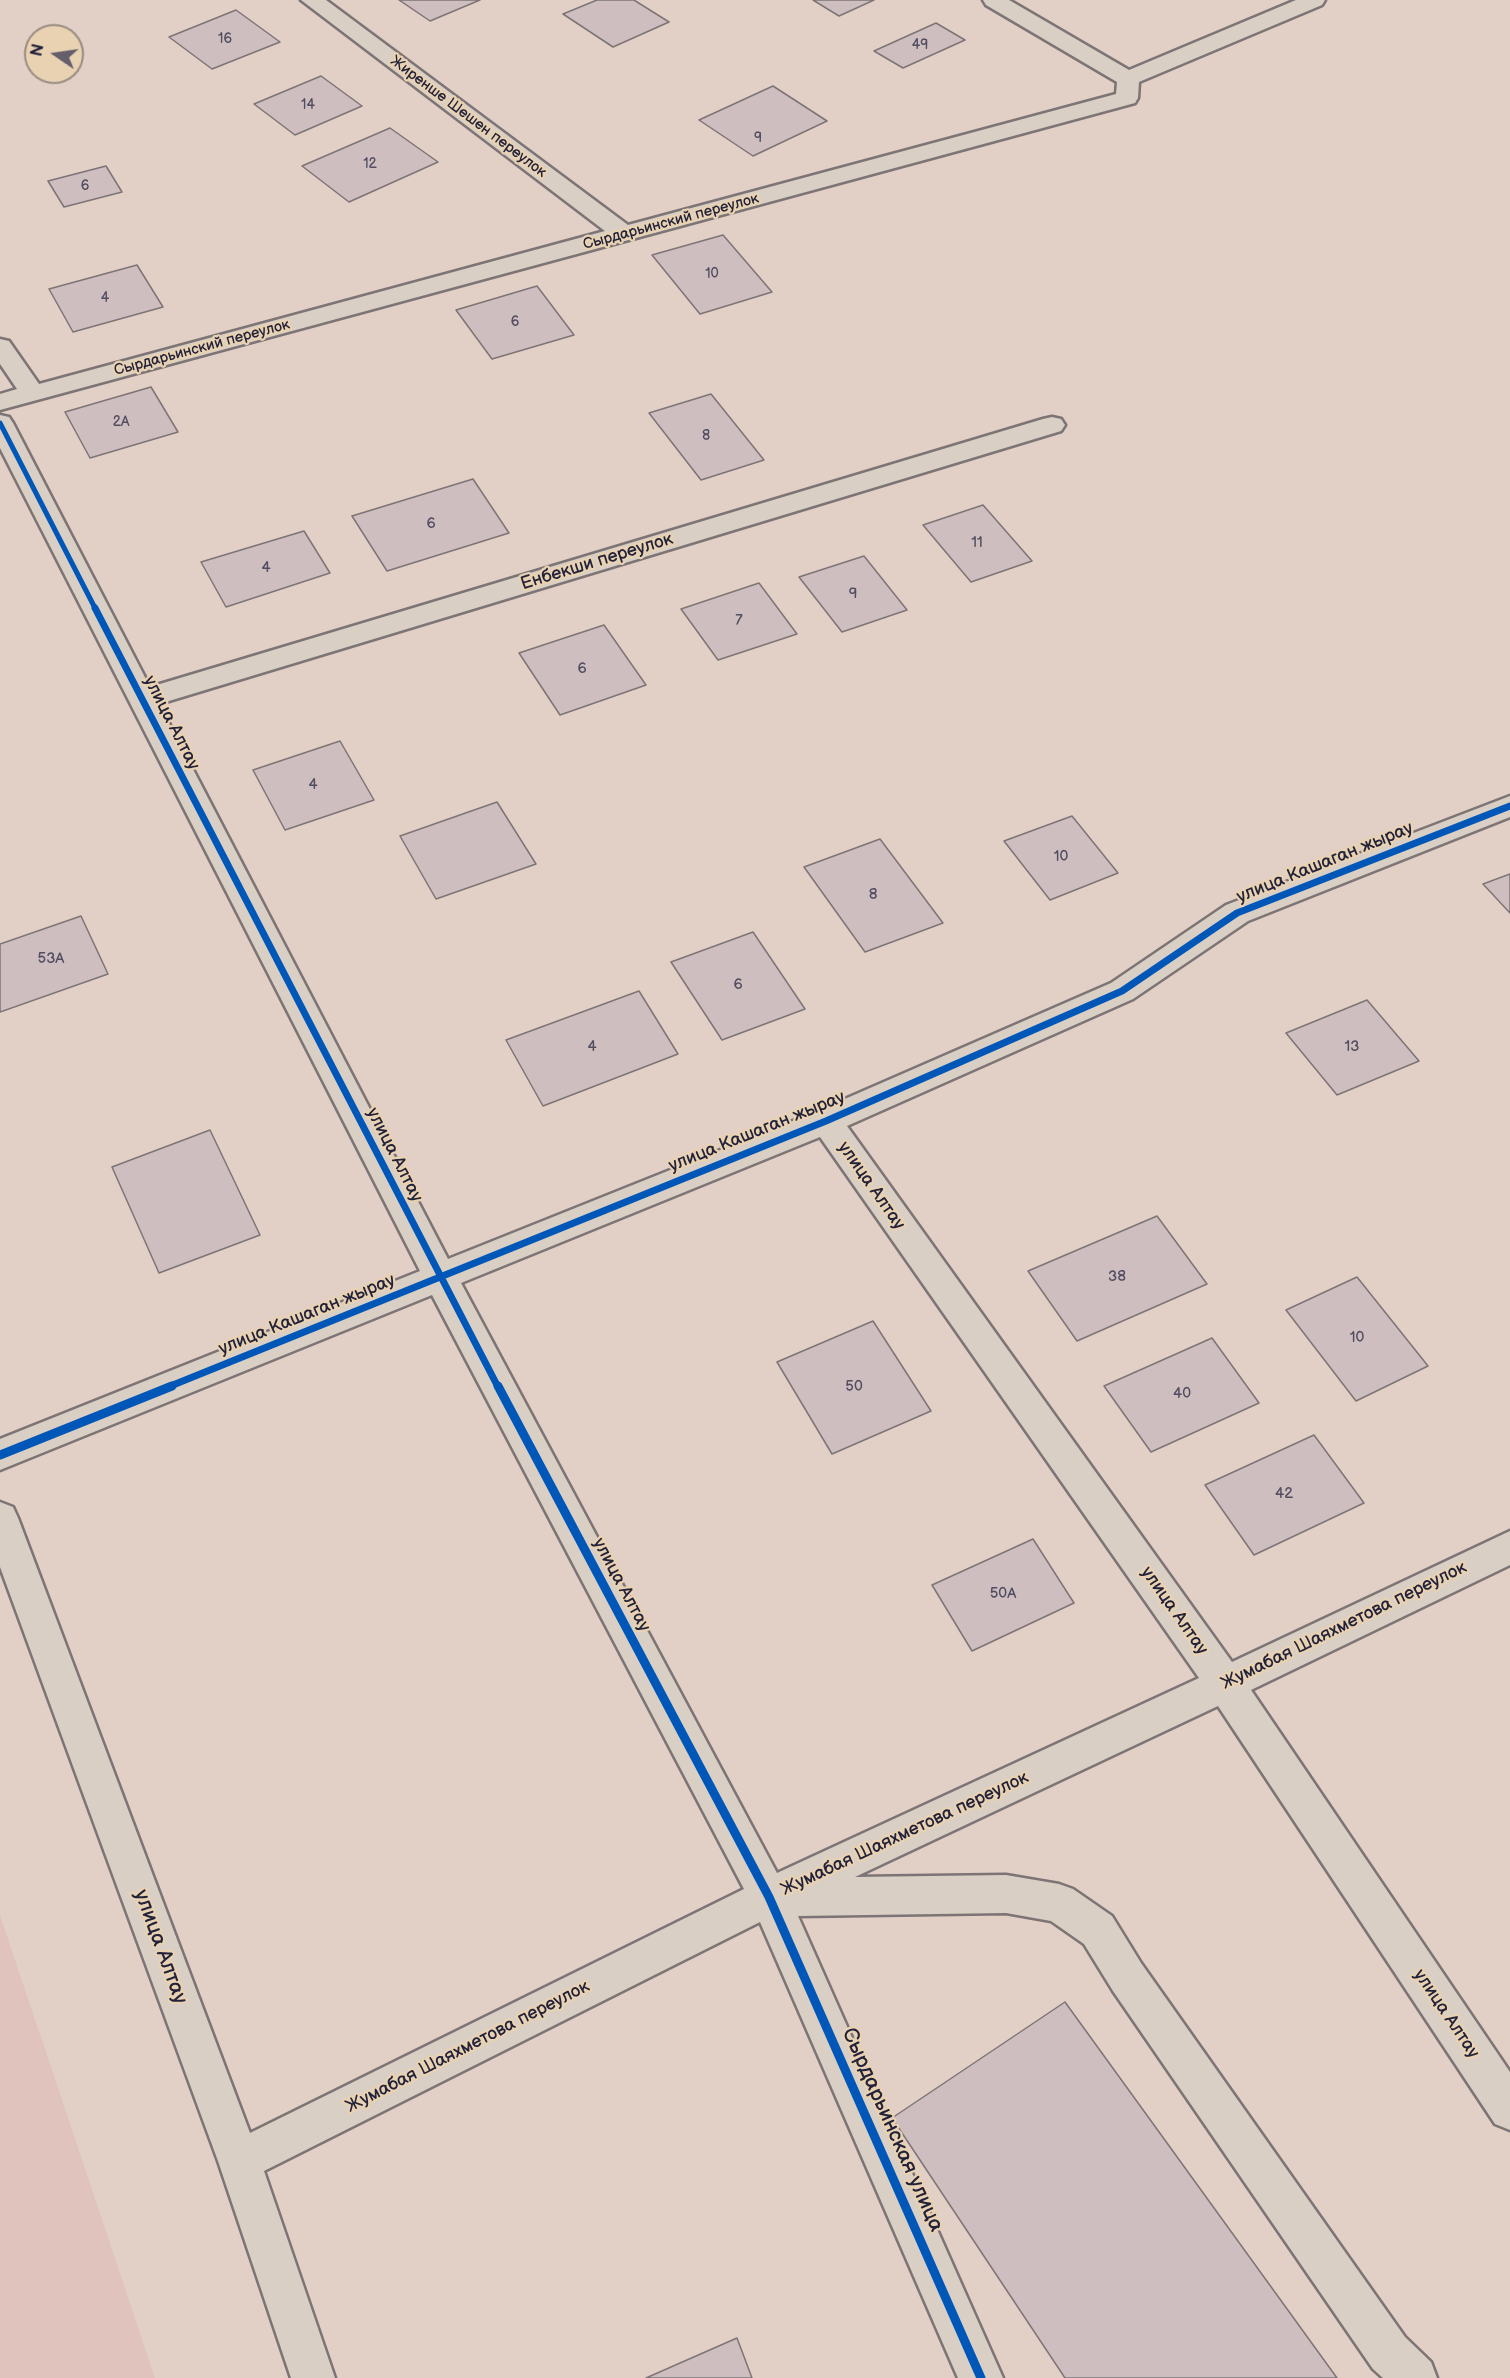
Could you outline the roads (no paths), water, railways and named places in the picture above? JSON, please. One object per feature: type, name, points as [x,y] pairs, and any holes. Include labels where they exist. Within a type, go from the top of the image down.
[{"type":"street","name":"Жиренше Шешен переулок","points":[[312,0],[624,234]]},
{"type":"street","points":[[994,0],[1128,79],[1314,0]]},
{"type":"street","name":"Сырдарьинский переулок","points":[[0,402],[1127,98],[1128,79]]},
{"type":"street","points":[[0,346],[33,394]]},
{"type":"street","name":"улица Алтау","points":[[0,423],[440,1277],[769,1897]]},
{"type":"street","name":"Енбекши переулок","points":[[142,699],[1052,425]]},
{"type":"street","name":"улица Кашаган жырау","points":[[0,1455],[826,1121],[1122,991],[1237,913],[1510,806]]},
{"type":"street","name":"улица Алтау","points":[[826,1121],[1226,1684],[1510,2109]]},
{"type":"street","name":"улица Алтау","points":[[0,1518],[239,2161],[313,2378]]},
{"type":"street","name":"Жумабая Шаяхметова переулок","points":[[239,2161],[769,1897],[1226,1684],[1510,1546]]},
{"type":"street","points":[[769,1897],[1006,1894],[1059,1903],[1098,1930],[1127,1977],[1389,2353],[1415,2378]]},
{"type":"street","name":"Сырдарьинская улица","points":[[769,1897],[981,2378]]}]
